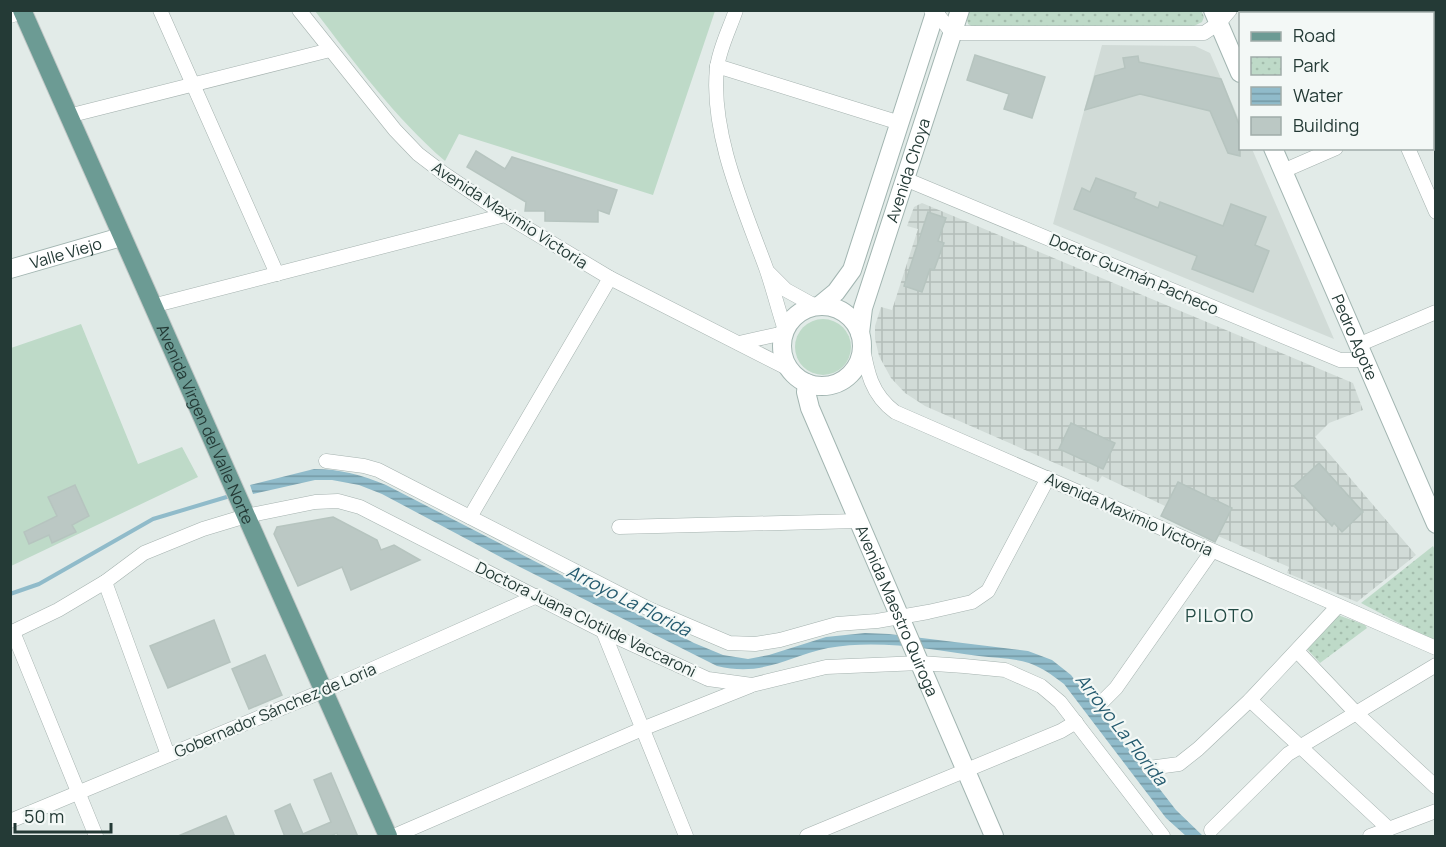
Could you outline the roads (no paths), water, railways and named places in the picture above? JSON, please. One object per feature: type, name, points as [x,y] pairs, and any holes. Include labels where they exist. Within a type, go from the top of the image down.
[{"type":"main road","name":"Avenida Choya","points":[[861,338],[863,308],[960,10]]},
{"type":"main road","name":"Avenida Choya","points":[[817,306],[836,292],[852,270],[934,11]]},
{"type":"main road","name":"Avenida Virgen del Valle Norte","points":[[19,12],[68,116],[388,837]]},
{"type":"main road","points":[[1221,15],[1239,70]]},
{"type":"main road","name":"Pedro Agote","points":[[1274,150],[1434,518]]},
{"type":"main road","name":"Valle Viejo","points":[[10,269],[121,237]]},
{"type":"main road","points":[[817,306],[832,307],[844,313],[854,322],[861,338],[861,355],[856,365],[840,381],[830,384],[807,383],[797,377],[789,369],[782,352],[784,331],[797,314],[817,306]]},
{"type":"main road","name":"Avenida Maestro Quiroga","points":[[807,383],[806,392],[810,408],[994,837]]},
{"type":"street","points":[[160,10],[278,274]]},
{"type":"street","name":"Avenida Maximio Victoria","points":[[299,10],[395,130],[418,154],[443,174],[505,215],[610,278],[789,369]]},
{"type":"street","points":[[736,10],[717,66],[717,95],[721,129],[730,164],[768,272],[784,331],[750,342],[737,343]]},
{"type":"street","points":[[934,11],[952,33],[1204,33],[1221,15]]},
{"type":"street","points":[[68,116],[330,50]]},
{"type":"street","points":[[717,66],[900,123]]},
{"type":"street","points":[[1283,171],[1331,150]]},
{"type":"street","points":[[1409,150],[1436,212]]},
{"type":"street","name":"Doctor Guzmán Pacheco","points":[[905,179],[1340,360],[1361,352],[1436,312]]},
{"type":"street","points":[[152,306],[505,215]]},
{"type":"street","points":[[768,272],[786,290],[817,306]]},
{"type":"street","points":[[470,517],[610,278]]},
{"type":"street","name":"Avenida Maximio Victoria","points":[[861,338],[869,379],[884,404],[896,412],[1436,648]]},
{"type":"street","points":[[326,461],[378,470],[649,609],[729,643],[755,644],[837,624],[902,623],[972,602],[988,591],[1048,478]]},
{"type":"street","name":"Doctora Juana Clotilde Vaccaroni","points":[[12,633],[58,610],[105,582],[144,553],[243,511],[338,501],[360,507],[603,631],[708,679],[752,685],[826,667],[917,658],[1005,670],[1041,686],[1060,702],[1163,837]]},
{"type":"street","points":[[620,527],[858,521]]},
{"type":"street","points":[[1102,702],[1116,688],[1212,551]]},
{"type":"street","points":[[105,582],[168,755]]},
{"type":"street","name":"Gobernador Sánchez de Loria","points":[[10,821],[323,691],[537,596]]},
{"type":"street","points":[[1149,768],[1179,764],[1250,700],[1338,606]]},
{"type":"street","points":[[603,631],[686,837]]},
{"type":"street","points":[[12,633],[96,837]]},
{"type":"street","points":[[1297,651],[1356,713],[1436,787]]},
{"type":"street","points":[[1211,830],[1288,754],[1436,665]]},
{"type":"street","points":[[394,837],[642,729],[752,685]]},
{"type":"street","points":[[1250,700],[1389,830]]},
{"type":"street","points":[[807,837],[1061,731],[1076,722]]},
{"type":"street","points":[[1370,837],[1436,811]]},
{"type":"water","points":[[314,469],[351,473],[386,485],[694,643],[723,655],[748,659],[769,655],[826,637],[865,633],[1028,651],[1052,660],[1071,675],[1176,810],[1203,836],[1186,836],[1166,818],[1064,684],[1034,665],[1017,660],[923,648],[866,644],[828,648],[761,668],[733,669],[717,666],[508,561],[382,494],[359,485],[332,480],[315,480],[253,494],[250,485]]},
{"type":"waterway","name":"Arroyo La Florida","points":[[10,594],[39,584],[153,519],[230,496]]},
{"type":"district","name":"PILOTO","points":[[1220,615]]}]
